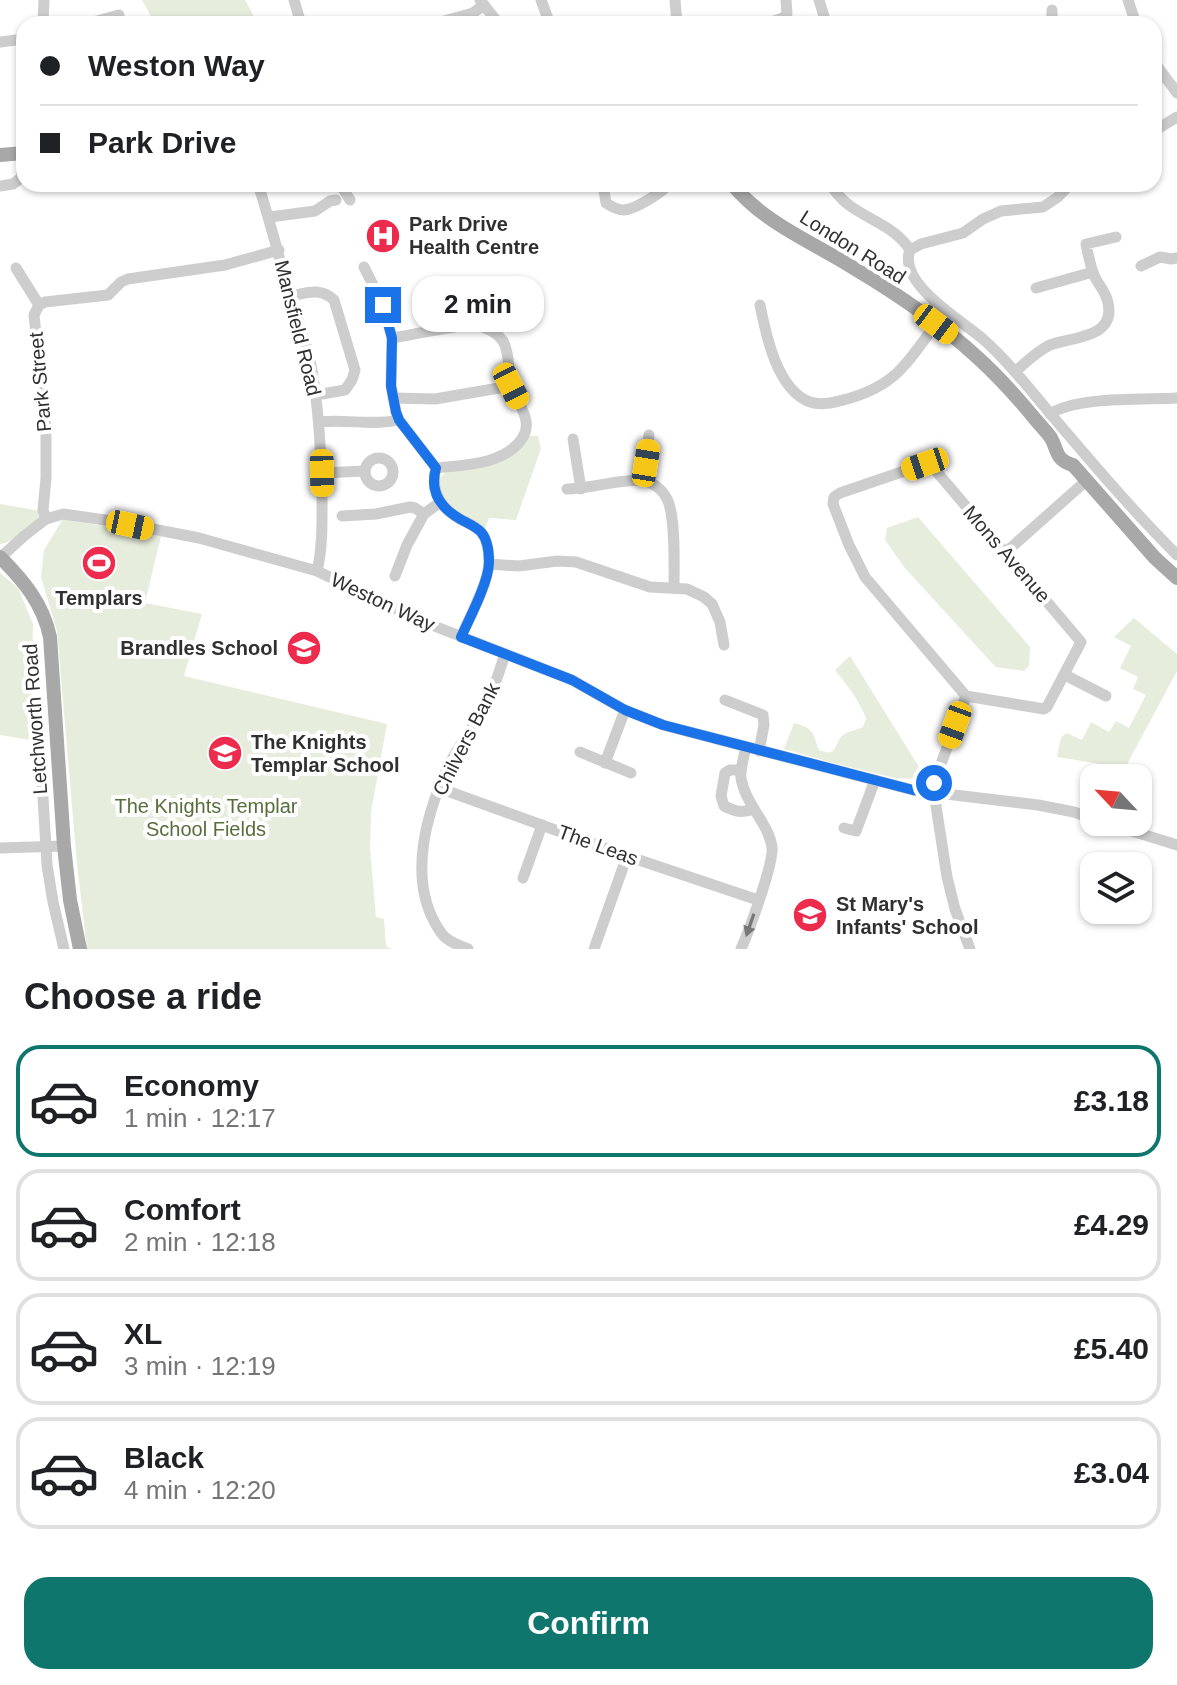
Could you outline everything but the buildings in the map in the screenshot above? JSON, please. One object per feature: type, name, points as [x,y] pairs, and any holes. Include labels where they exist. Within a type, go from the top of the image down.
[{"type":"main road","name":"London Road","points":[[739,192],[776,223],[852,266],[929,320],[1031,403],[1053,440],[1055,451],[1065,463],[1073,465],[1139,541],[1177,578]]},
{"type":"main road","name":"Letchworth Road","points":[[0,558],[34,596],[50,637],[64,846],[80,949]]},
{"type":"street","points":[[462,16],[473,13],[482,2]]},
{"type":"street","points":[[1052,10],[1052,16]]},
{"type":"street","points":[[1162,73],[1177,93]]},
{"type":"street","name":"Mansfield Road","points":[[261,192],[310,362],[316,395],[322,473],[321,550],[317,571]]},
{"type":"street","points":[[345,192],[350,200]]},
{"type":"street","points":[[604,192],[606,203],[619,210],[628,210],[658,192]]},
{"type":"street","points":[[835,192],[846,203],[894,231],[910,250],[963,233],[1001,211],[1043,207],[1063,192]]},
{"type":"street","points":[[270,217],[315,211],[336,200]]},
{"type":"street","points":[[1015,372],[1048,346],[1091,334],[1103,326],[1108,318],[1109,304],[1093,272],[1086,244],[1116,237]]},
{"type":"street","name":"Park Street","points":[[46,519],[43,510],[46,429],[34,315],[39,305],[108,295],[128,279],[240,262],[279,250]]},
{"type":"street","name":"London Road","points":[[910,250],[908,260],[918,283],[935,301],[983,339],[1015,372],[1031,403],[1050,414],[1117,492],[1177,555]]},
{"type":"street","points":[[1141,266],[1160,257],[1177,258]]},
{"type":"street","points":[[364,267],[383,305],[392,338],[391,386],[399,420],[436,468],[434,482],[439,503],[481,533],[487,545],[489,564],[486,577],[461,637]]},
{"type":"street","points":[[16,268],[39,305]]},
{"type":"street","points":[[1036,288],[1093,272]]},
{"type":"street","points":[[290,296],[319,290],[334,300],[354,365],[354,376],[345,390],[316,395]]},
{"type":"street","points":[[760,305],[767,338],[785,379],[804,399],[819,403],[861,395],[887,381],[906,364],[929,320],[935,301]]},
{"type":"street","points":[[392,338],[476,326],[490,330],[506,348],[511,386],[526,418],[526,431],[520,442],[506,454],[479,462],[436,468]]},
{"type":"street","points":[[393,398],[444,398],[511,386]]},
{"type":"street","points":[[1050,414],[1062,407],[1086,402],[1177,398]]},
{"type":"street","points":[[319,422],[343,420],[374,424],[399,420]]},
{"type":"street","points":[[643,481],[649,435]]},
{"type":"street","points":[[573,439],[581,489]]},
{"type":"street","name":"Mons Avenue","points":[[966,696],[865,577],[833,504],[834,497],[840,493],[928,464],[1079,638],[1080,646],[1065,675]]},
{"type":"street","points":[[322,473],[365,471]]},
{"type":"street","points":[[1006,552],[1087,480]]},
{"type":"street","points":[[567,489],[643,481],[661,491],[670,506],[674,588]]},
{"type":"street","points":[[395,576],[424,514],[439,503]]},
{"type":"street","points":[[342,516],[376,514],[410,507],[424,514]]},
{"type":"street","name":"Weston Way","points":[[46,519],[63,514],[112,521],[199,538],[317,571],[461,637],[572,680],[625,710],[663,725],[934,793],[1038,805],[1080,814]]},
{"type":"street","points":[[0,558],[46,519]]},
{"type":"street","points":[[489,564],[519,566],[576,562],[650,587],[687,589],[712,604],[720,622],[724,645]]},
{"type":"street","name":"Chilvers Bank","points":[[468,949],[443,935],[427,906],[422,876],[426,831],[439,788],[455,754],[487,702],[505,654]]},
{"type":"street","points":[[970,949],[947,877],[934,793],[934,783],[966,696],[1044,709],[1065,675],[1106,696]]},
{"type":"street","points":[[725,700],[763,715],[759,751]]},
{"type":"street","points":[[605,763],[625,710]]},
{"type":"street","name":"Letchworth Road","points":[[40,747],[45,848],[64,949]]},
{"type":"street","points":[[741,949],[770,865],[772,848],[744,789],[741,770],[746,747]]},
{"type":"street","points":[[580,752],[631,773]]},
{"type":"street","points":[[741,770],[725,773],[721,800],[724,806],[738,812],[754,809]]},
{"type":"street","points":[[844,828],[856,831],[875,780]]},
{"type":"street","name":"The Leas","points":[[439,788],[758,900]]},
{"type":"street","points":[[523,878],[542,825]]},
{"type":"street","points":[[1148,836],[1177,845]]},
{"type":"street","points":[[0,848],[64,846]]},
{"type":"street","points":[[594,949],[627,856]]},
{"type":"green space","points":[[142,0],[245,0],[254,16],[151,16]]},
{"type":"green space","points":[[530,436],[538,436],[541,449],[516,520],[489,518],[485,529],[444,500],[438,481],[446,471],[524,444]]},
{"type":"green space","points":[[0,504],[41,511],[42,517],[16,537],[0,544]]},
{"type":"green space","points":[[918,517],[1030,647],[1029,666],[1024,671],[996,667],[904,567],[885,540],[887,528]]},
{"type":"green space","name":"The Knights Templar School Fields","points":[[63,519],[161,536],[145,603],[202,614],[184,676],[387,724],[371,812],[370,848],[376,917],[384,919],[386,946],[392,949],[87,949],[57,631],[41,577],[44,550]]},
{"type":"green space","points":[[0,573],[18,588],[33,624],[30,740],[0,735]]},
{"type":"green space","points":[[1134,618],[1177,654],[1177,671],[1127,764],[1100,764],[1057,757],[1061,737],[1067,733],[1082,740],[1091,722],[1109,732],[1116,721],[1129,728],[1146,695],[1133,689],[1138,677],[1120,668],[1131,646],[1114,637]]},
{"type":"green space","points":[[850,656],[924,775],[917,779],[895,778],[784,749],[794,723],[810,730],[819,750],[825,752],[833,751],[845,734],[863,727],[866,718],[863,711],[835,670]]},
{"type":"place","name":"Park Drive Health Centre","points":[[383,236]]},
{"type":"place","name":"Templars","points":[[99,563]]},
{"type":"place","name":"Brandles School","points":[[304,648]]},
{"type":"place","name":"The Knights Templar School","points":[[225,753]]},
{"type":"place","name":"St Mary's Infants' School","points":[[810,915]]},
{"type":"route","points":[[383,305],[392,338],[391,386],[399,420],[436,468],[434,482],[439,503],[478,529],[487,545],[489,564],[486,577],[461,637],[572,680],[625,710],[663,725],[913,790],[934,793],[934,783]]}]
